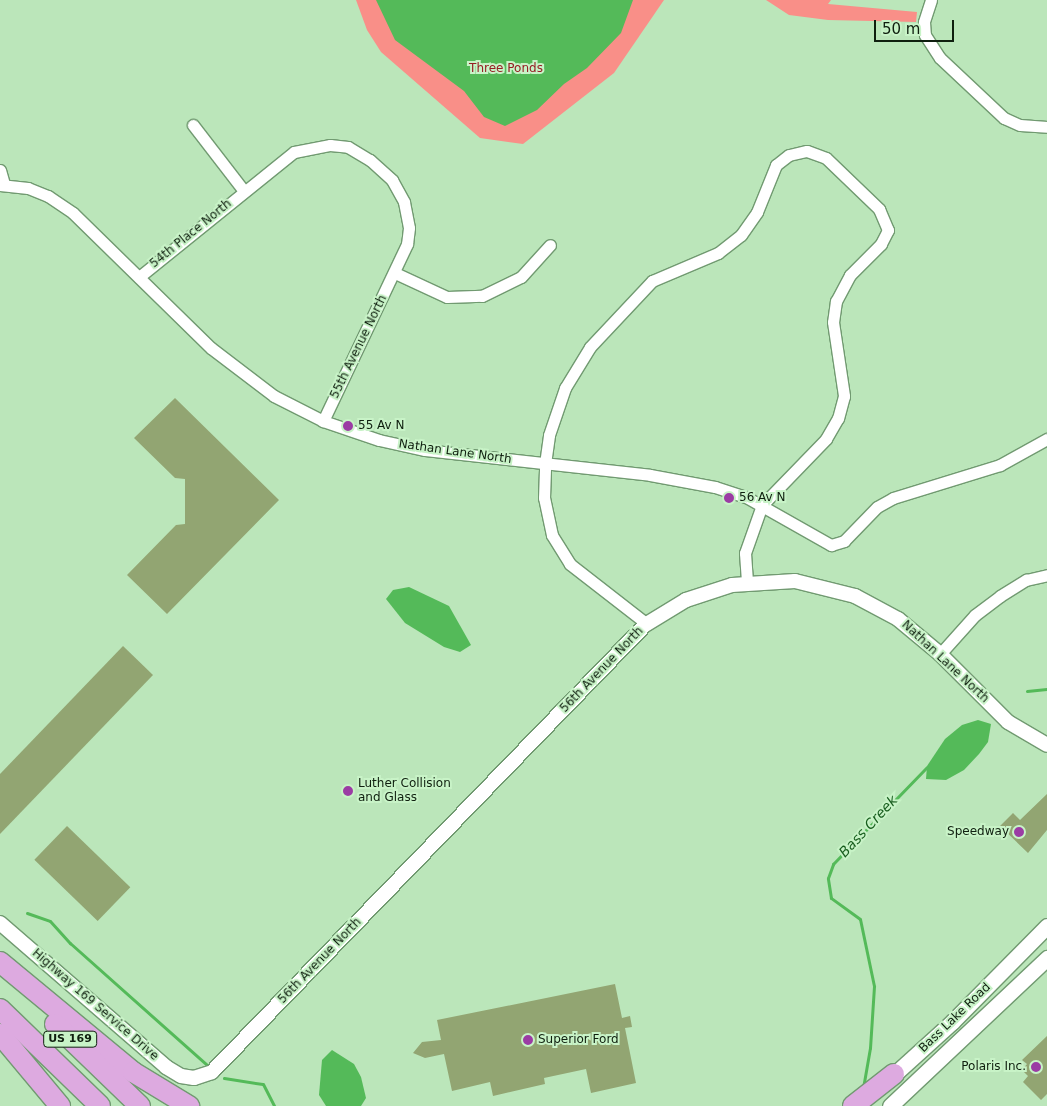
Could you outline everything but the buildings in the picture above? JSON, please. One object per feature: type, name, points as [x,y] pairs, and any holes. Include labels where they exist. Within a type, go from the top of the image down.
[{"type":"highway","points":[[0,962],[133,1072],[189,1106]]},
{"type":"highway","name":"US 169","points":[[0,971],[140,1106]]},
{"type":"highway","name":"US 169","points":[[0,1009],[100,1106]]},
{"type":"highway","points":[[0,1034],[60,1106]]},
{"type":"highway","points":[[853,1106],[894,1074]]},
{"type":"main road","name":"Bass Lake Road","points":[[859,1106],[952,1022],[1047,926]]},
{"type":"main road","name":"Bass Lake Road","points":[[890,1106],[1047,958]]},
{"type":"street","points":[[931,0],[924,22],[926,35],[940,58],[1004,118],[1020,125],[1047,127]]},
{"type":"street","points":[[193,125],[244,191]]},
{"type":"street","name":"54th Place North","points":[[138,277],[294,152],[330,145],[361,153],[392,180],[407,213],[407,244],[395,274]]},
{"type":"street","points":[[647,624],[570,564],[566,557],[550,526],[544,498],[545,464],[549,435],[565,388],[590,347],[652,281],[718,253],[741,235],[757,212],[776,164],[789,155],[807,151],[826,158],[879,209],[888,230],[881,244],[850,275],[836,301],[834,322],[844,396],[838,418],[826,439],[762,505],[745,553],[747,583]]},
{"type":"street","name":"Nathan Lane North","points":[[0,170],[2,185],[48,196],[73,213],[138,277],[239,371],[274,396],[323,421],[358,434],[425,450],[683,480],[715,487],[762,505]]},
{"type":"street","points":[[395,274],[447,296],[482,296],[503,289],[521,278],[550,246]]},
{"type":"street","name":"55th Avenue North","points":[[323,421],[395,274]]},
{"type":"street","points":[[762,505],[831,545],[844,541],[877,507],[893,498],[1000,465],[1047,439]]},
{"type":"street","points":[[940,654],[975,616],[1000,596],[1026,580],[1047,575]]},
{"type":"street","name":"Nathan Lane North","points":[[747,583],[795,582],[855,596],[898,619],[940,654],[1008,722],[1047,745]]},
{"type":"street","name":"56th Avenue North","points":[[194,1078],[212,1072],[647,624],[686,600],[747,583]]},
{"type":"street","name":"Highway 169 Service Drive","points":[[0,923],[134,1042],[181,1076],[194,1078]]},
{"type":"green space","name":"Three Ponds","points":[[356,0],[664,0],[614,73],[523,144],[480,138],[381,52],[367,30]]},
{"type":"green space","points":[[766,0],[831,0],[828,4],[917,12],[916,22],[828,20],[789,15]]},
{"type":"shaded area","name":"Three Ponds","points":[[376,0],[633,0],[621,33],[587,68],[564,84],[537,110],[505,126],[484,117],[464,91],[395,40]]},
{"type":"shaded area","points":[[409,587],[449,606],[471,645],[460,652],[444,647],[405,623],[386,599],[393,590]]},
{"type":"shaded area","points":[[978,720],[991,724],[988,742],[979,754],[964,770],[946,780],[926,779],[927,766],[945,739],[962,725]]},
{"type":"shaded area","points":[[332,1050],[354,1064],[361,1077],[366,1098],[361,1106],[326,1106],[319,1095],[322,1060]]},
{"type":"waterway","name":"Bass Creek","points":[[1027,691],[1047,689]]},
{"type":"waterway","name":"Bass Creek","points":[[863,1088],[870,1048],[874,986],[860,919],[831,898],[828,878],[833,864],[927,767]]},
{"type":"waterway","points":[[27,913],[50,921],[70,943],[207,1065]]},
{"type":"waterway","points":[[224,1078],[263,1084],[274,1106]]},
{"type":"place","name":"55 Av N","points":[[348,426]]},
{"type":"place","name":"56 Av N","points":[[729,498]]},
{"type":"place","name":"Luther Collision and Glass","points":[[348,791]]},
{"type":"place","name":"Speedway","points":[[1019,832]]},
{"type":"place","name":"Superior Ford","points":[[528,1040]]},
{"type":"place","name":"Polaris Inc.","points":[[1036,1067]]}]
